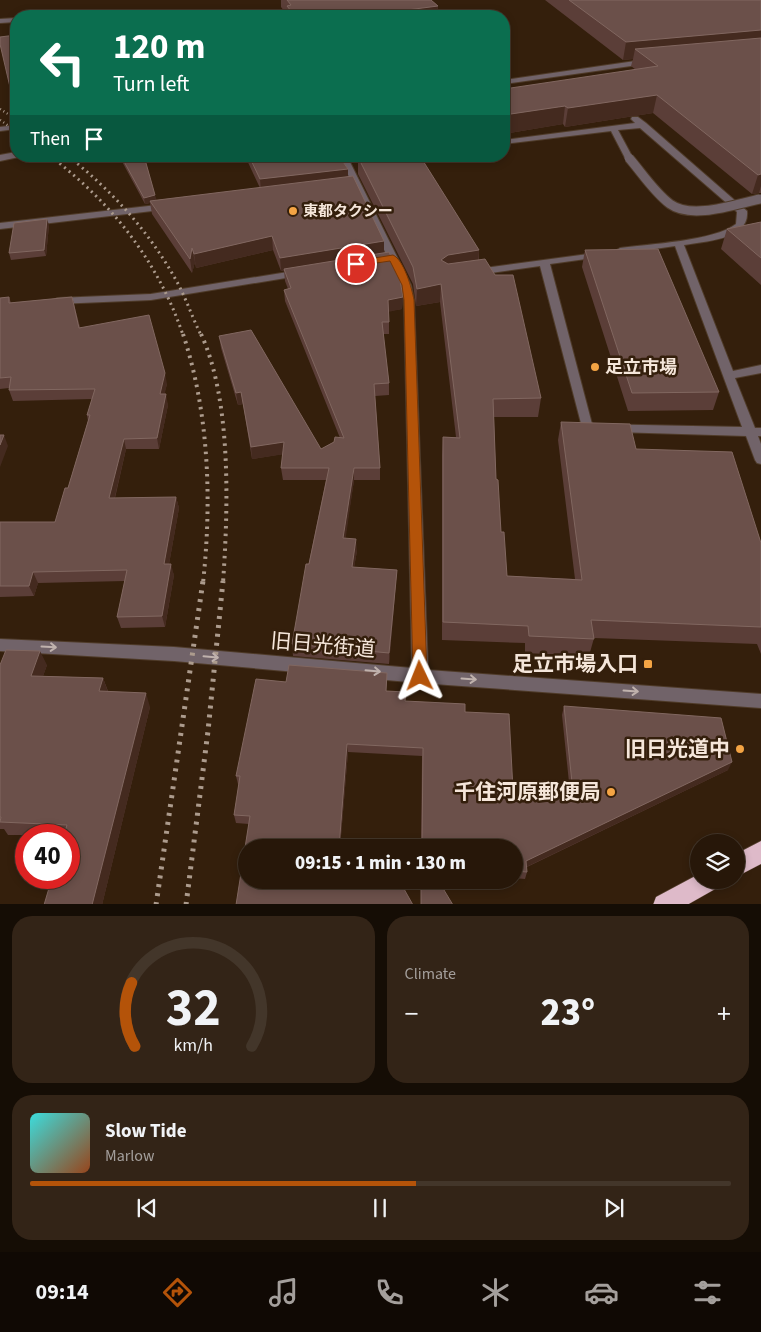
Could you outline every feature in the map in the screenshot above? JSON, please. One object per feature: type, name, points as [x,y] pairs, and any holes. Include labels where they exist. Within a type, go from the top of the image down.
[{"type":"highway","points":[[745,861],[761,852]]},
{"type":"highway","points":[[664,904],[692,889]]},
{"type":"street","points":[[510,81],[579,70],[656,61]]},
{"type":"street","points":[[579,70],[592,81]]},
{"type":"street","points":[[466,274],[679,243],[727,233],[738,228],[743,220],[742,211],[639,122],[613,128],[510,141]]},
{"type":"street","points":[[613,128],[629,158],[671,206],[689,210],[705,210],[760,199]]},
{"type":"street","points":[[345,162],[351,184],[388,258],[406,285],[409,300],[420,676]]},
{"type":"street","points":[[0,226],[178,205]]},
{"type":"street","points":[[679,243],[729,376],[756,432],[761,460]]},
{"type":"street","points":[[544,262],[587,428],[756,432]]},
{"type":"street","points":[[46,302],[151,297],[315,270]]},
{"type":"street","points":[[729,376],[761,369]]},
{"type":"street","points":[[5,645],[5,661]]},
{"type":"street","name":"旧日光街道","points":[[5,645],[174,654],[420,676],[761,701]]},
{"type":"building","points":[[287,0],[431,0],[438,6],[407,10],[290,10],[287,6],[291,5]]},
{"type":"building","points":[[569,0],[761,0],[761,30],[626,42]]},
{"type":"building","points":[[10,36],[10,87],[0,44],[0,37]]},
{"type":"building","points":[[761,38],[761,174],[758,175],[657,95],[510,114],[510,88],[658,66],[635,49]]},
{"type":"building","points":[[124,162],[146,162],[155,195],[144,198]]},
{"type":"building","points":[[252,162],[343,162],[348,169],[260,179]]},
{"type":"building","points":[[360,162],[424,162],[479,250],[448,255],[441,260],[448,264],[485,259],[495,275],[513,275],[541,398],[493,399],[496,479],[498,480],[501,532],[504,532],[507,576],[582,580],[561,422],[630,424],[636,449],[732,452],[761,543],[761,627],[591,620],[594,639],[529,636],[528,626],[443,622],[443,437],[460,438],[441,284],[417,289],[413,267]]},
{"type":"building","points":[[353,176],[384,241],[280,258],[272,236],[194,254],[192,248],[190,259],[150,201]]},
{"type":"building","points":[[47,219],[44,250],[9,253],[14,223]]},
{"type":"building","points":[[761,222],[761,258],[727,229]]},
{"type":"building","points":[[658,249],[719,392],[632,393],[585,250]]},
{"type":"building","points":[[389,252],[399,274],[403,297],[388,300],[389,322],[382,322],[389,383],[374,384],[380,468],[354,468],[343,538],[356,539],[352,567],[397,570],[389,653],[292,644],[306,564],[309,564],[329,468],[281,468],[284,442],[251,447],[241,392],[236,393],[219,336],[251,330],[321,449],[334,442],[335,437],[344,438],[284,290],[291,288],[284,269]]},
{"type":"building","points":[[9,297],[9,303],[72,297],[79,328],[149,315],[165,373],[160,394],[166,394],[157,438],[124,439],[109,498],[176,497],[164,564],[171,564],[162,616],[117,617],[127,570],[33,572],[29,586],[0,586],[0,522],[55,522],[65,488],[68,488],[90,415],[87,415],[95,389],[9,390],[11,377],[0,378],[0,298]]},
{"type":"building","points":[[0,435],[4,435],[0,445]]},
{"type":"building","points":[[6,650],[40,651],[31,676],[103,678],[99,691],[146,693],[92,904],[44,904],[49,889],[80,889],[80,824],[0,822],[0,665]]},
{"type":"building","points":[[289,665],[387,673],[386,691],[406,692],[405,701],[465,704],[465,712],[509,714],[513,790],[573,792],[564,706],[721,718],[732,762],[526,861],[527,872],[523,872],[523,839],[422,839],[423,748],[347,744],[340,839],[246,839],[250,816],[234,815],[240,776],[236,776],[256,679],[286,682]]},
{"type":"building","points":[[239,889],[404,889],[412,904],[236,904]]},
{"type":"building","points":[[421,889],[443,889],[452,904],[421,904]]},
{"type":"railway","points":[[0,109],[10,115]]},
{"type":"railway","points":[[0,120],[10,127]]},
{"type":"railway","points":[[57,162],[93,193],[130,235],[160,282],[173,308],[183,335]]},
{"type":"railway","points":[[75,162],[114,197],[154,244],[180,287],[201,335]]},
{"type":"railway","points":[[183,334],[192,364],[198,395],[206,457],[207,520],[203,583]]},
{"type":"railway","points":[[201,334],[211,361],[218,391],[226,456],[226,523],[223,583]]},
{"type":"railway","points":[[156,904],[203,581]]},
{"type":"railway","points":[[186,904],[208,731],[223,581]]},
{"type":"place","name":"東都タクシー","points":[[293,211]]},
{"type":"place","name":"足立市場","points":[[595,367]]},
{"type":"place","name":"足立市場入口","points":[[648,664]]},
{"type":"place","name":"旧日光道中","points":[[740,749]]},
{"type":"place","name":"千住河原郵便局","points":[[611,792]]},
{"type":"route","points":[[356,264],[393,258],[406,285],[409,300],[420,676]]}]
